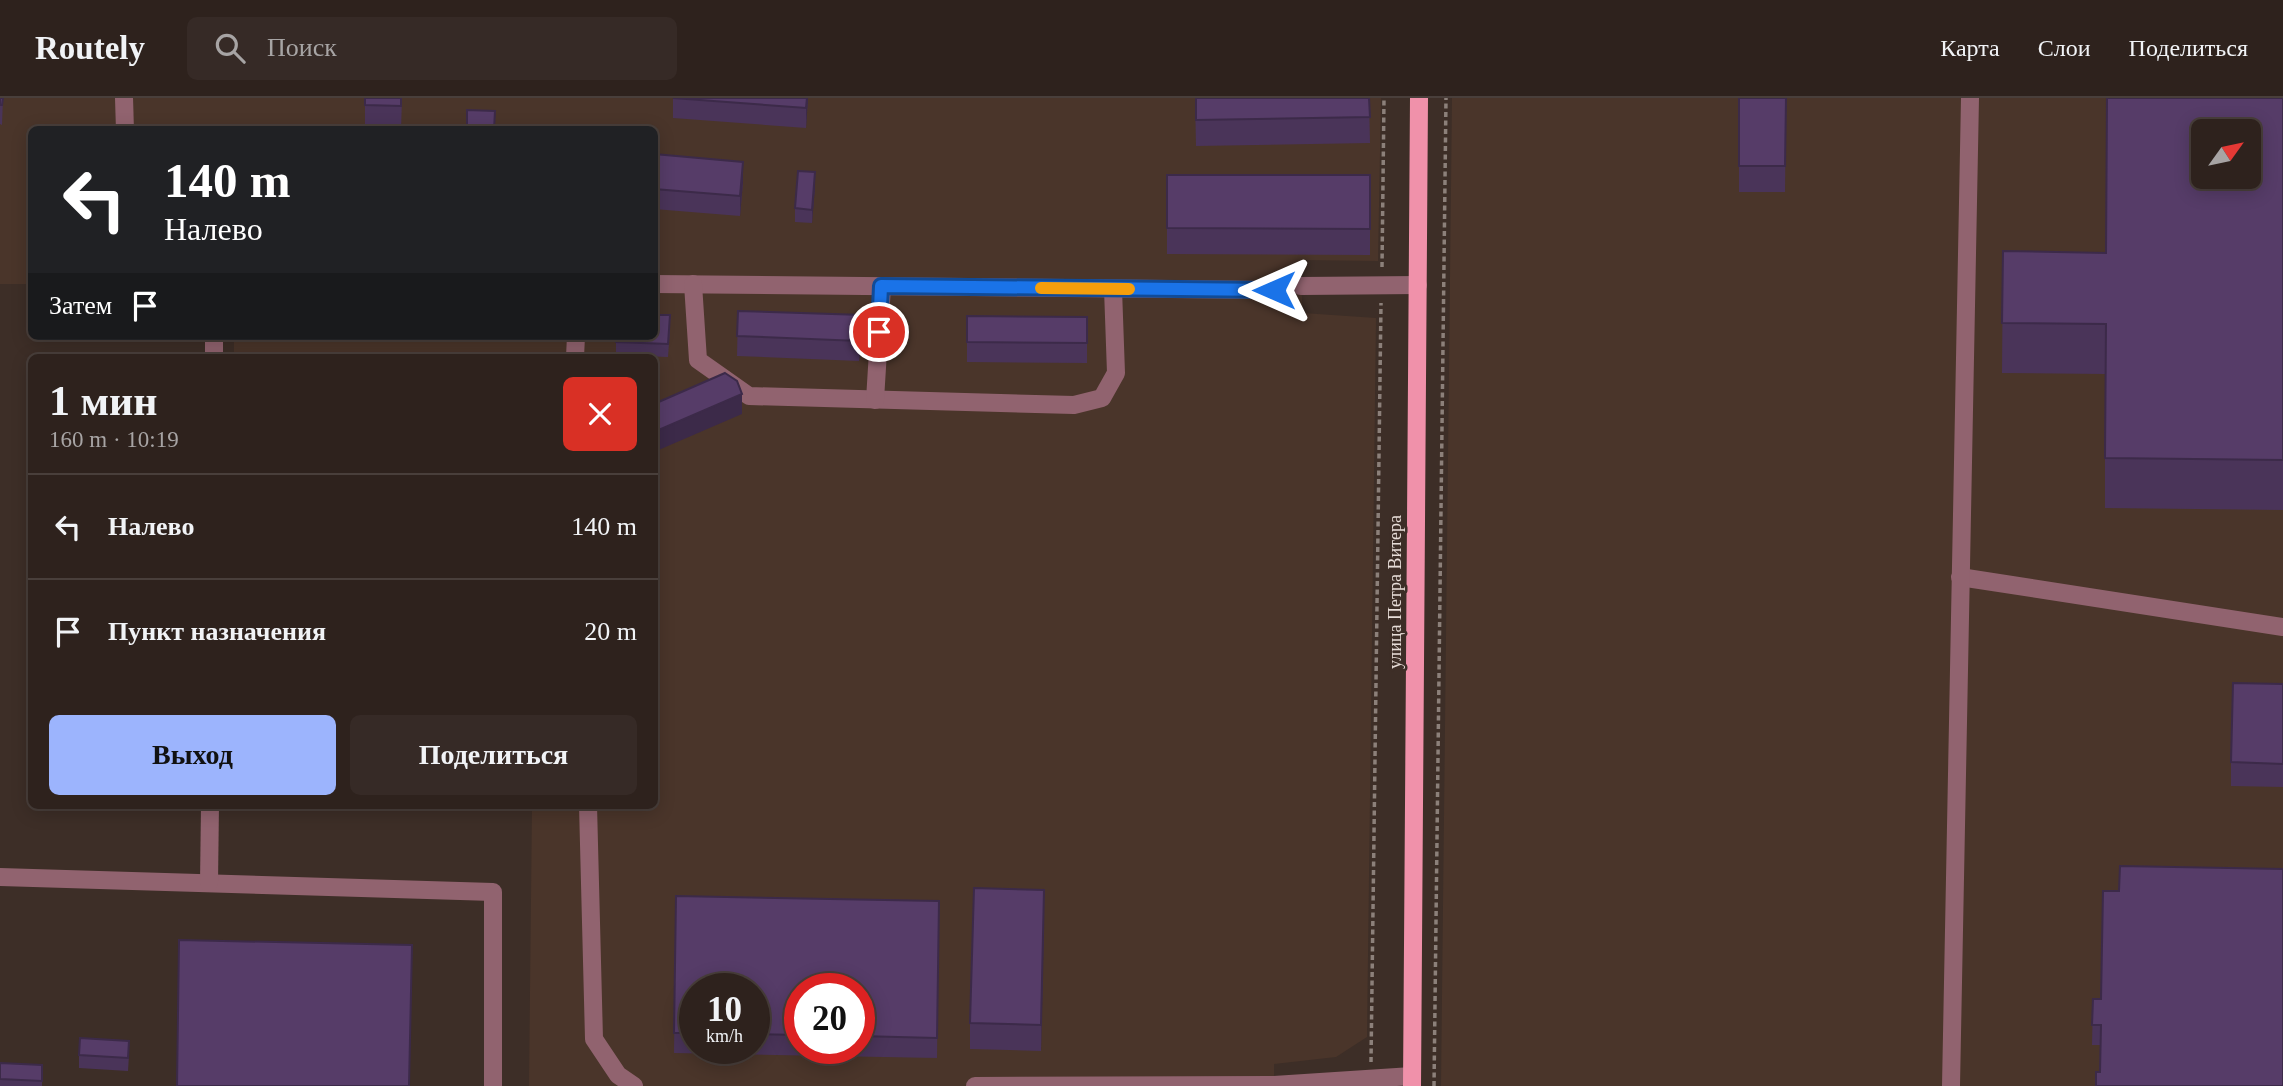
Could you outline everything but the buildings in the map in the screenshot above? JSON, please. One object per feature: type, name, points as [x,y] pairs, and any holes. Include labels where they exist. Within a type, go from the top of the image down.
[{"type":"main road","name":"улица Петра Витера","points":[[1412,1081],[1419,98]]},
{"type":"lane","points":[[124,98],[125,126]]},
{"type":"lane","points":[[1951,1086],[1970,98]]},
{"type":"lane","points":[[658,284],[1274,290]]},
{"type":"lane","points":[[693,285],[698,360],[749,396],[1074,405],[1102,398],[1116,373],[1113,289]]},
{"type":"lane","points":[[1301,286],[1418,285]]},
{"type":"lane","points":[[875,400],[881,286]]},
{"type":"lane","points":[[1960,577],[2283,627]]},
{"type":"lane","points":[[209,883],[210,809]]},
{"type":"lane","points":[[588,809],[594,1040],[618,1076],[634,1086]]},
{"type":"lane","points":[[0,877],[493,892],[493,1086]]},
{"type":"lane","points":[[975,1086],[1273,1085],[1372,1079],[1412,1081]]},
{"type":"path","points":[[1372,1079],[1370,1030],[1384,98]]},
{"type":"path","points":[[1434,1086],[1446,98]]},
{"type":"shaded area","points":[[0,98],[1381,98],[1378,261],[1302,260],[1301,286],[1303,313],[1376,318],[1367,1037],[1336,1057],[1274,1064],[1274,1086],[529,1086],[532,809],[658,809],[658,354],[234,354],[234,340],[658,340],[658,126],[28,126],[28,284],[0,284]]},
{"type":"shaded area","points":[[1452,98],[2283,98],[2283,1086],[1441,1086]]},
{"type":"slow traffic","points":[[1041,288],[1129,289]]},
{"type":"route","points":[[879,332],[881,286],[1274,290]]}]
